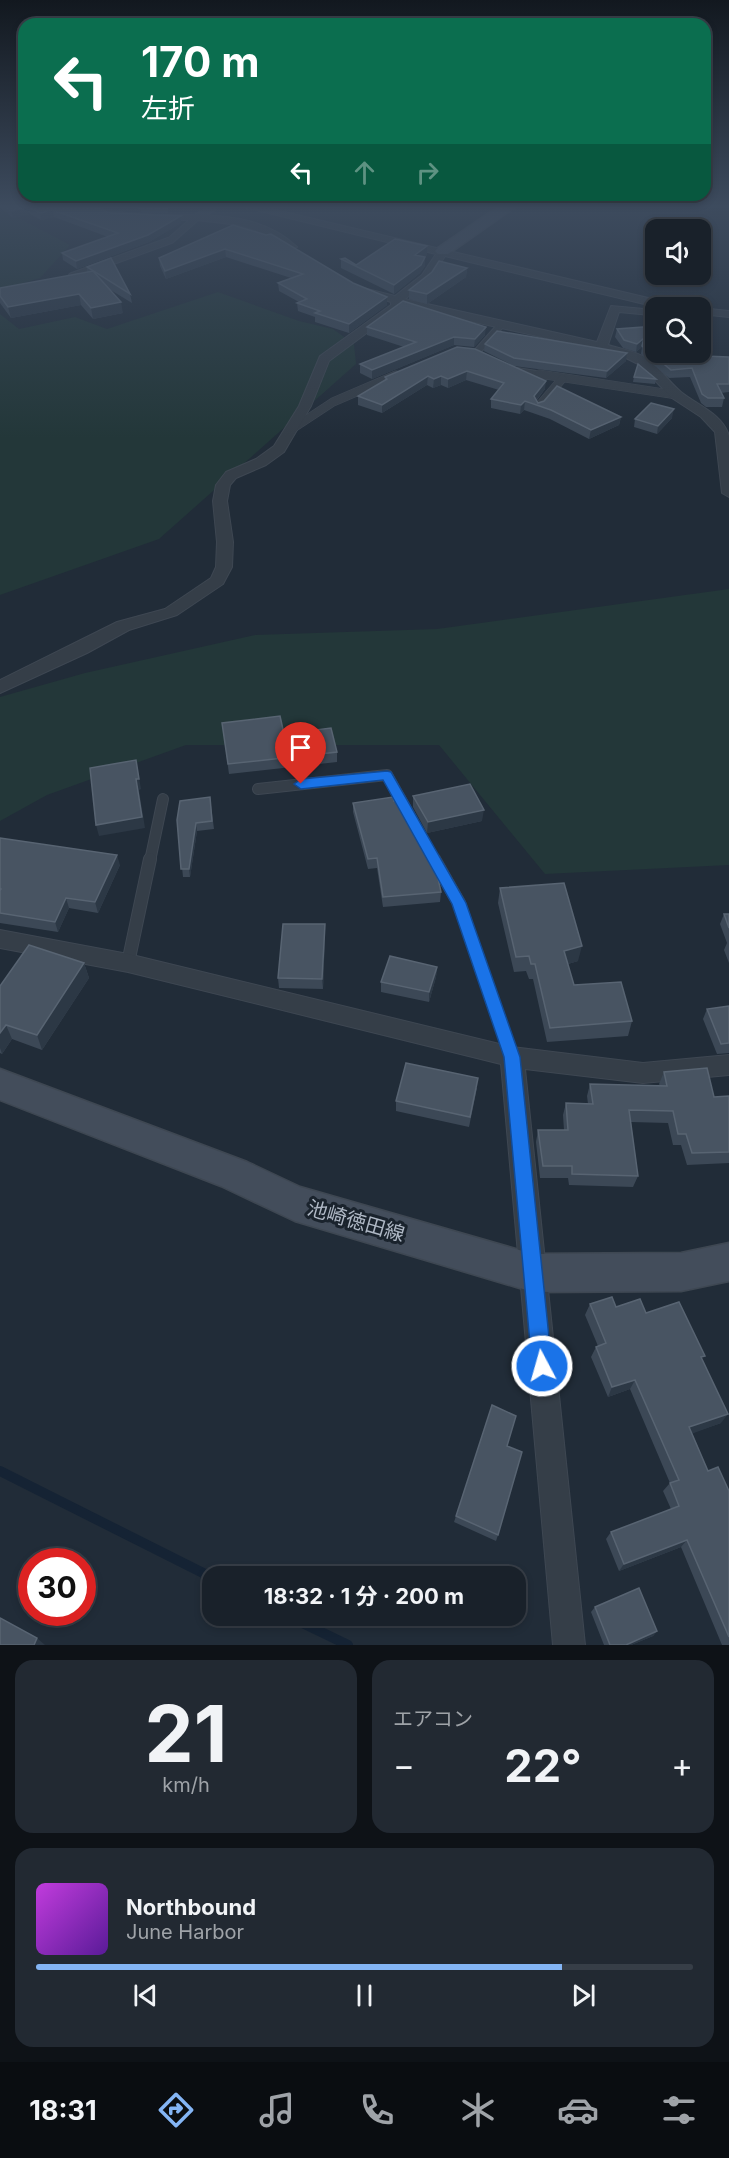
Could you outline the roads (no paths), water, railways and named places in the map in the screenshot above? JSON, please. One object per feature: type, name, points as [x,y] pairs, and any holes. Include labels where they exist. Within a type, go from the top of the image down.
[{"type":"main road","name":"池崎徳田線","points":[[0,1084],[234,1174],[296,1203],[533,1273],[681,1272],[729,1262]]},
{"type":"street","points":[[397,300],[417,284]]},
{"type":"street","points":[[578,284],[645,300]]},
{"type":"street","points":[[354,285],[397,300],[500,326],[628,354],[644,362],[677,395],[706,414],[721,431],[725,446],[729,493]]},
{"type":"street","points":[[0,687],[81,649],[123,626],[171,612],[217,581],[224,567],[225,542],[220,501],[223,485],[231,475],[261,462],[279,449],[305,406],[324,359],[397,306],[397,300]]},
{"type":"street","points":[[601,347],[615,308],[645,311]]},
{"type":"street","points":[[711,313],[729,314]]},
{"type":"street","points":[[0,939],[128,963],[512,1057],[643,1073],[729,1065]]},
{"type":"street","points":[[512,1057],[569,1645]]},
{"type":"lane","points":[[476,352],[500,326]]},
{"type":"lane","points":[[466,351],[476,352],[494,362]]},
{"type":"lane","points":[[512,370],[677,395]]},
{"type":"lane","points":[[292,429],[333,402],[405,371]]},
{"type":"lane","points":[[539,406],[562,379]]},
{"type":"lane","points":[[258,789],[387,775],[459,903],[512,1057]]},
{"type":"lane","points":[[128,963],[163,799]]},
{"type":"waterway","points":[[0,1471],[202,1572]]},
{"type":"waterway","points":[[309,1626],[348,1645]]}]
